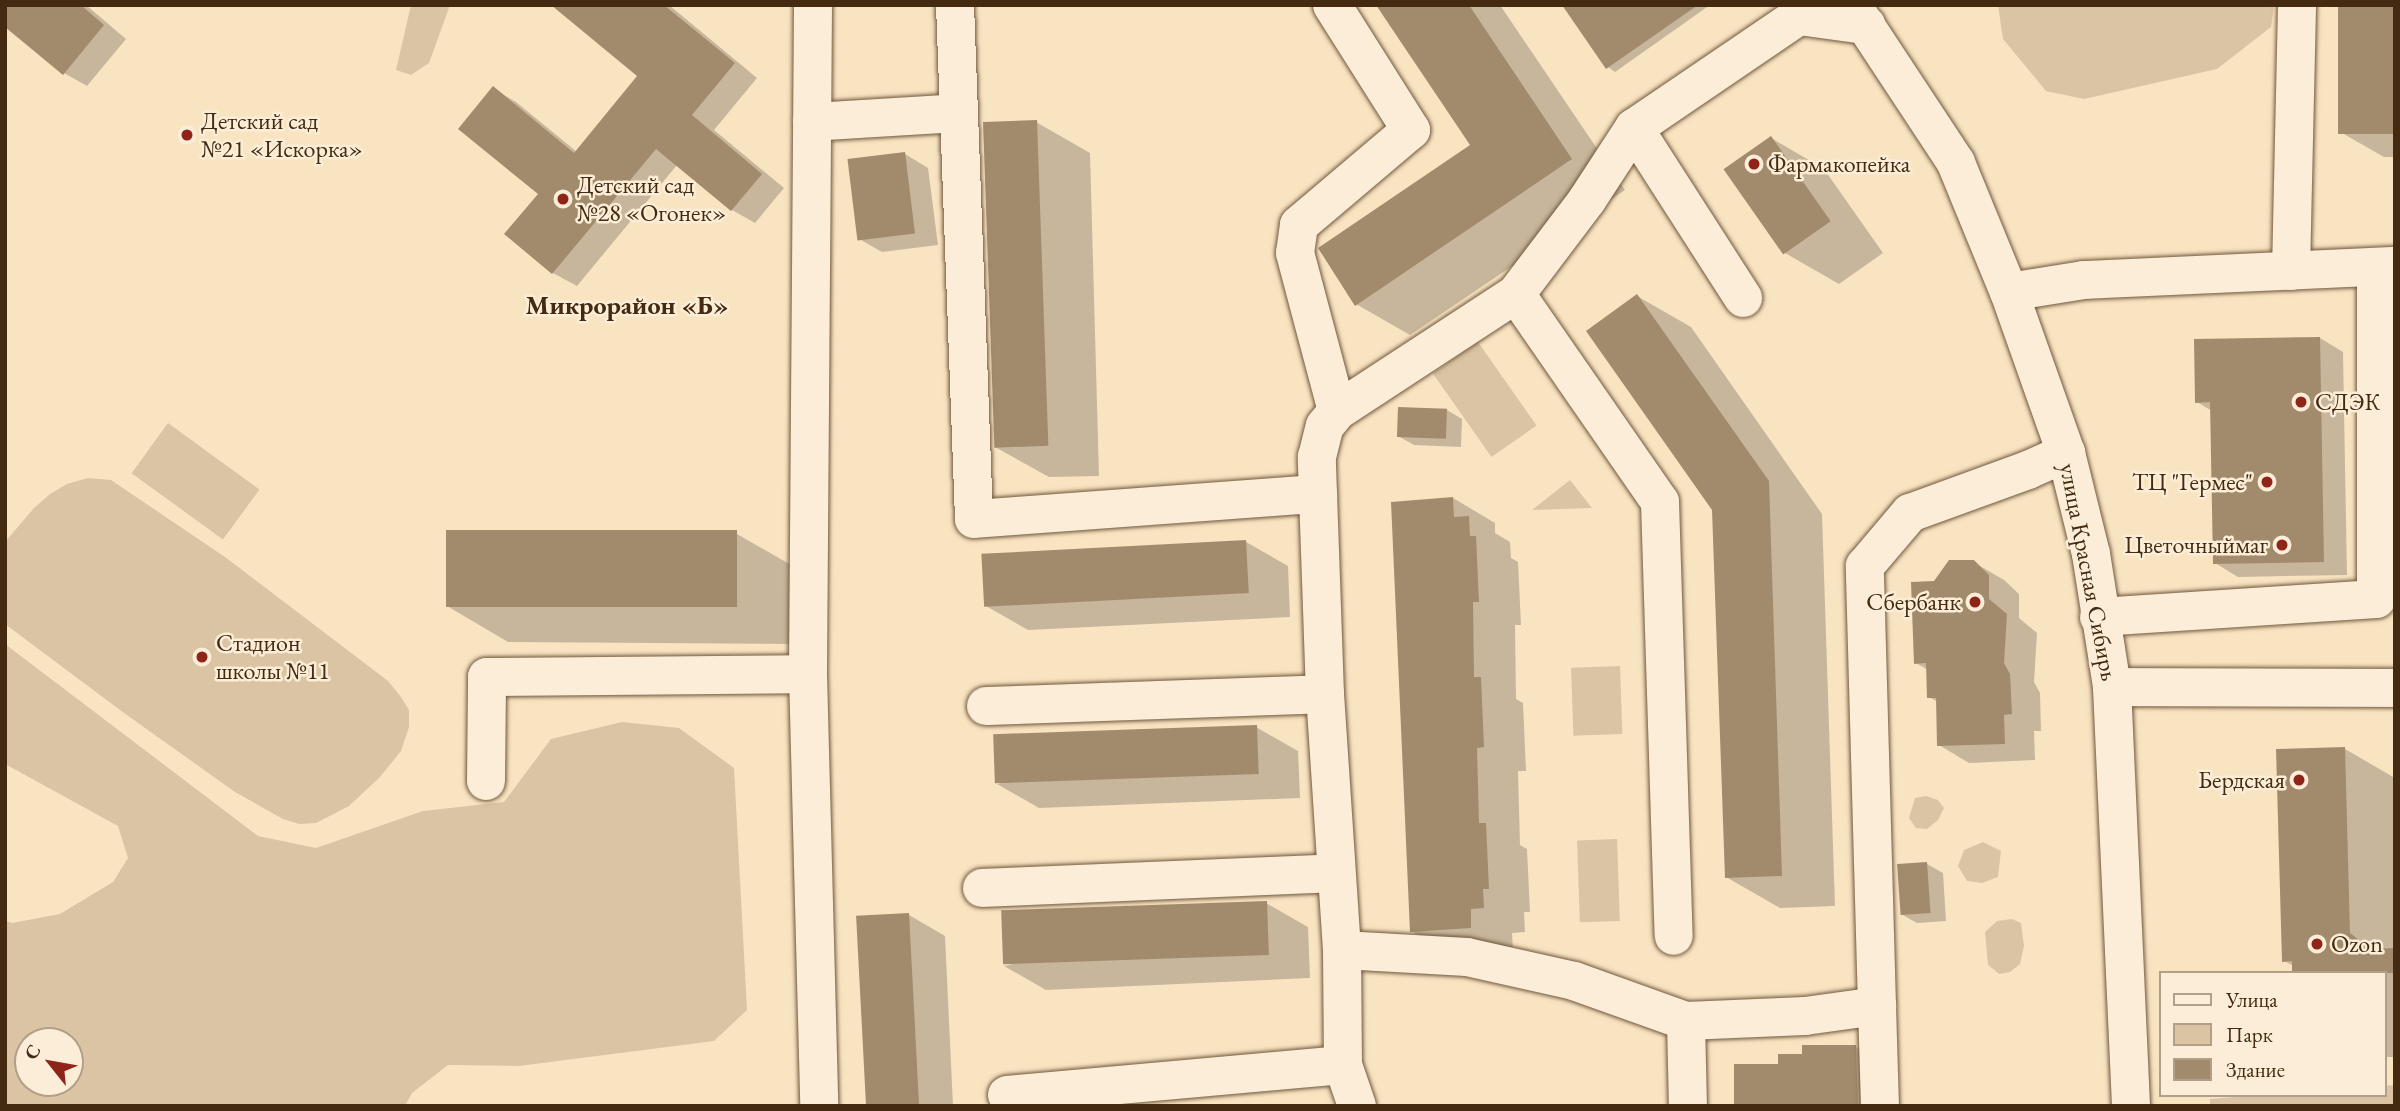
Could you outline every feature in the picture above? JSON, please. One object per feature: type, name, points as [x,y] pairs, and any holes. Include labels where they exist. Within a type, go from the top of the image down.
[{"type":"street","points":[[813,5],[808,674],[819,1106]]},
{"type":"street","points":[[955,5],[974,519],[1318,494]]},
{"type":"street","points":[[1332,5],[1411,130],[1299,225],[1295,253],[1338,411]]},
{"type":"street","points":[[2291,271],[2297,5]]},
{"type":"street","points":[[1357,1106],[1343,1065],[1342,950],[1325,694],[1317,457],[1325,426],[1338,411],[1516,294],[1587,200],[1634,128],[1800,16],[1859,15]]},
{"type":"street","name":"улица Красная Сибирь","points":[[1859,15],[1956,163],[2009,292],[2066,453],[2091,555],[2112,687],[2131,1106]]},
{"type":"street","points":[[812,122],[959,113]]},
{"type":"street","points":[[1634,128],[1743,298]]},
{"type":"street","points":[[2009,292],[2084,281],[2385,266],[2376,599],[2099,617]]},
{"type":"street","points":[[1516,294],[1660,502],[1674,936]]},
{"type":"street","points":[[1880,1106],[1865,566],[1910,513],[2028,471],[2066,453]]},
{"type":"street","points":[[486,781],[487,677],[808,674]]},
{"type":"street","points":[[2112,687],[2395,688]]},
{"type":"street","points":[[986,706],[1325,694]]},
{"type":"street","points":[[982,888],[1336,873]]},
{"type":"street","points":[[1342,950],[1467,957],[1574,981],[1686,1021],[1805,1016],[1877,1006]]},
{"type":"street","points":[[1686,1021],[1688,1106]]},
{"type":"street","points":[[1007,1095],[1343,1065]]},
{"type":"green space","points":[[411,5],[450,5],[429,63],[411,75],[396,70]]},
{"type":"green space","points":[[1998,5],[2274,5],[2271,27],[2217,69],[2084,99],[2046,91],[2003,39]]},
{"type":"green space","points":[[1478,342],[1537,426],[1491,457],[1433,374]]},
{"type":"green space","points":[[168,423],[259,489],[223,540],[132,473]]},
{"type":"green space","name":"Стадион школы №11","points":[[88,478],[111,480],[225,557],[388,681],[401,697],[409,710],[409,727],[401,751],[380,777],[349,806],[316,823],[299,824],[283,819],[235,792],[5,624],[5,542],[50,494],[67,484]]},
{"type":"green space","points":[[1570,480],[1592,508],[1532,510]]},
{"type":"green space","points":[[5,644],[258,836],[316,848],[423,811],[504,802],[551,739],[622,722],[679,728],[734,768],[747,1010],[714,1041],[519,1066],[448,1065],[412,1093],[405,1106],[5,1106],[5,921],[12,923],[60,914],[113,882],[128,858],[118,826],[5,764]]},
{"type":"green space","points":[[1620,666],[1622,734],[1573,736],[1571,668]]},
{"type":"green space","points":[[1926,796],[1938,800],[1944,808],[1938,820],[1927,829],[1916,828],[1909,818],[1915,798]]},
{"type":"green space","points":[[1617,839],[1620,921],[1580,922],[1577,840]]},
{"type":"green space","points":[[1983,842],[2001,851],[1998,877],[1982,883],[1967,881],[1958,866],[1964,850]]},
{"type":"green space","points":[[2012,919],[2021,923],[2024,946],[2020,964],[2010,972],[1999,974],[1988,965],[1985,932],[1997,921]]},
{"type":"green space","points":[[2395,1085],[2395,1106],[2210,1106],[2210,1099],[2235,1097],[2386,1097],[2386,1086]]},
{"type":"building","points":[[5,5],[81,5],[104,25],[63,75],[5,27]]},
{"type":"building","points":[[551,5],[664,5],[735,63],[692,115],[762,174],[731,211],[656,149],[552,274],[504,234],[538,194],[458,129],[493,86],[574,153],[637,76]]},
{"type":"building","points":[[1376,5],[1469,5],[1572,159],[1355,306],[1318,248],[1470,145]]},
{"type":"building","points":[[1562,5],[1698,5],[1606,69]]},
{"type":"building","points":[[2338,5],[2395,5],[2395,134],[2338,134]]},
{"type":"building","points":[[1037,120],[1048,446],[994,448],[983,122]]},
{"type":"building","points":[[1771,136],[1831,221],[1783,254],[1723,169]]},
{"type":"building","points":[[905,152],[915,233],[857,240],[847,159]]},
{"type":"building","points":[[1637,294],[1769,481],[1782,876],[1725,878],[1712,510],[1586,331]]},
{"type":"building","name":"ТЦ \"Гермес\"","points":[[2320,337],[2324,562],[2213,564],[2210,402],[2195,403],[2194,339]]},
{"type":"building","points":[[1398,407],[1447,409],[1446,439],[1397,437]]},
{"type":"building","points":[[1453,497],[1454,517],[1469,516],[1470,536],[1476,536],[1479,602],[1473,602],[1474,677],[1481,677],[1484,747],[1477,748],[1479,823],[1486,823],[1489,889],[1483,889],[1484,908],[1471,909],[1471,928],[1410,932],[1391,502]]},
{"type":"building","points":[[446,530],[737,530],[737,607],[446,607]]},
{"type":"building","points":[[1246,540],[1249,593],[984,607],[981,554]]},
{"type":"building","points":[[1949,560],[1974,560],[1989,575],[1989,599],[2007,614],[2004,663],[2010,674],[2012,714],[2004,715],[2005,744],[1937,746],[1936,698],[1927,698],[1926,663],[1914,664],[1911,582],[1934,581]]},
{"type":"building","points":[[1257,725],[1259,774],[995,783],[993,734]]},
{"type":"building","points":[[2345,747],[2350,933],[2371,949],[2395,948],[2395,973],[2292,971],[2292,961],[2282,962],[2276,749]]},
{"type":"building","points":[[1927,862],[1931,913],[1901,915],[1897,864]]},
{"type":"building","points":[[1267,901],[1269,955],[1003,964],[1001,910]]},
{"type":"building","points":[[909,913],[919,1106],[866,1106],[856,916]]},
{"type":"building","points":[[1802,1045],[1856,1045],[1858,1106],[1734,1106],[1734,1064],[1778,1064],[1778,1054],[1802,1054]]},
{"type":"place","name":"Детский сад №21 «Искорка»","points":[[187,135]]},
{"type":"place","name":"Фармакопейка","points":[[1754,164]]},
{"type":"place","name":"Детский сад №28 «Огонек»","points":[[563,199]]},
{"type":"place","name":"СДЭК","points":[[2301,402]]},
{"type":"place","name":"ТЦ \"Гермес\"","points":[[2267,482]]},
{"type":"place","name":"Цветочныймаг","points":[[2282,545]]},
{"type":"place","name":"Сбербанк","points":[[1975,602]]},
{"type":"place","name":"Стадион школы №11","points":[[202,657]]},
{"type":"place","name":"Бердская","points":[[2299,780]]},
{"type":"place","name":"Ozon","points":[[2317,944]]},
{"type":"district","name":"Микрорайон «Б»","points":[[627,306]]}]
